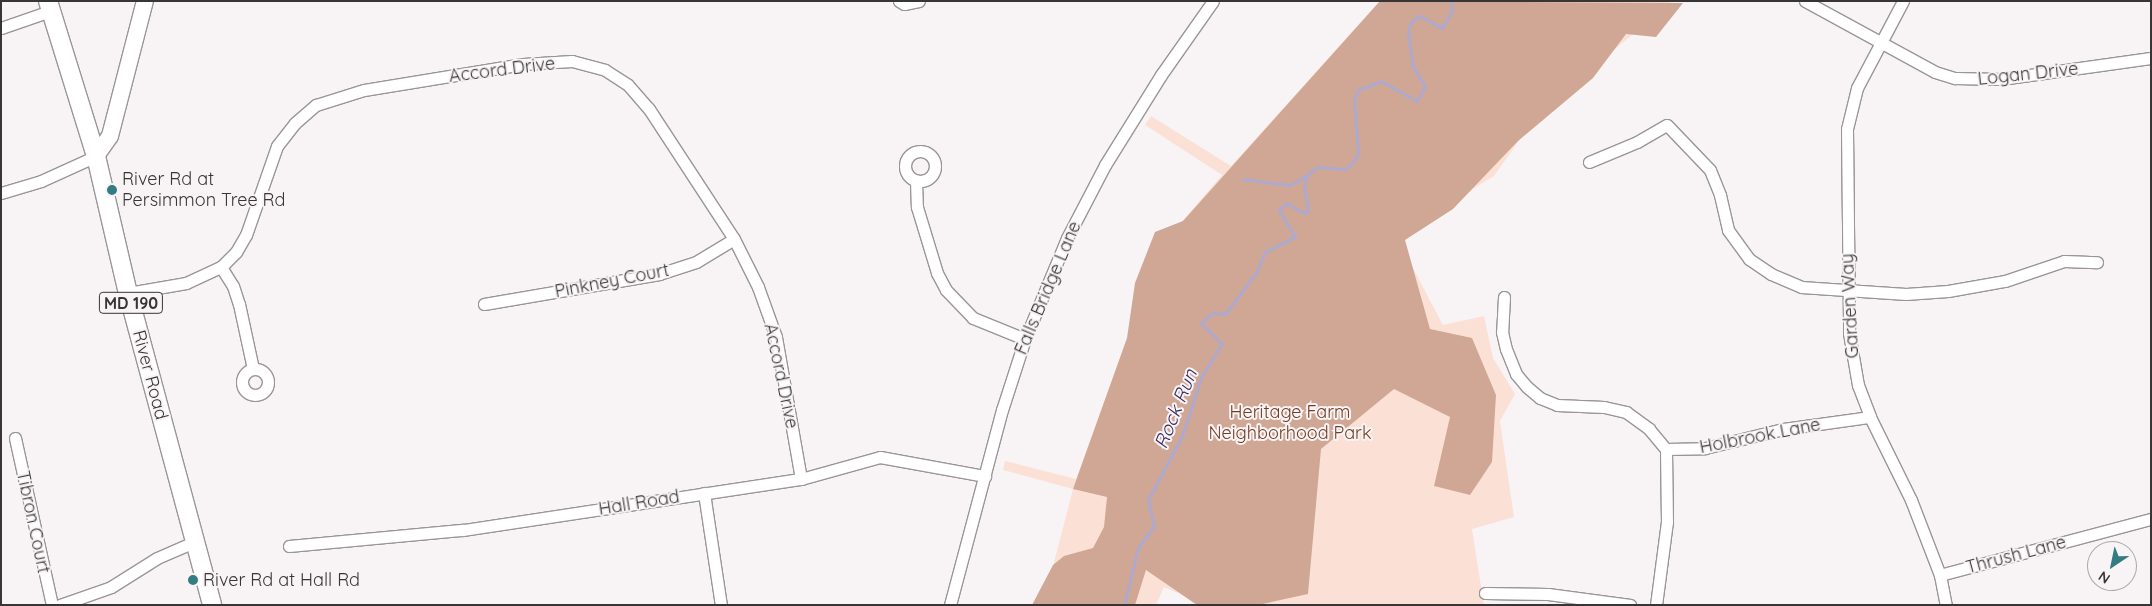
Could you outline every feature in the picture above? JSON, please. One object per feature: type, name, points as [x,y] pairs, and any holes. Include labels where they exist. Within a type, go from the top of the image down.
[{"type":"main road","points":[[96,156],[110,136],[145,1]]},
{"type":"main road","name":"River Road","points":[[49,6],[96,156],[128,293],[212,605]]},
{"type":"street","points":[[899,1],[904,4],[919,1]]},
{"type":"street","name":"Falls Bridge Lane","points":[[950,605],[984,476],[1025,339],[1067,238],[1105,165],[1161,75],[1213,1]]},
{"type":"street","name":"Logan Drive","points":[[1804,1],[1880,44],[1935,72],[1973,80],[2151,58]]},
{"type":"street","name":"Garden Way","points":[[1902,1],[1857,88],[1847,129],[1849,291],[1852,360],[1870,417],[1911,500],[1940,575],[1946,605]]},
{"type":"street","points":[[1,28],[49,6]]},
{"type":"street","name":"Accord Drive","points":[[128,293],[186,283],[221,267],[236,252],[246,235],[276,146],[295,123],[316,105],[364,90],[542,63],[572,61],[605,70],[628,85],[650,109],[734,239],[758,287],[776,337],[801,479]]},
{"type":"street","points":[[1589,162],[1637,142],[1667,125],[1710,170],[1720,196],[1728,230],[1749,259],[1771,274],[1801,287],[1906,294],[1948,291],[2005,281],[2064,261],[2097,262]]},
{"type":"street","points":[[1,193],[41,181],[96,156]]},
{"type":"street","points":[[916,181],[917,207],[936,273],[946,290],[973,318],[1025,339]]},
{"type":"street","name":"Pinkney Court","points":[[484,304],[659,274],[696,262],[734,239]]},
{"type":"street","points":[[221,267],[239,304],[253,369]]},
{"type":"street","points":[[1504,297],[1502,332],[1506,349],[1516,374],[1527,387],[1540,398],[1557,405],[1604,407],[1626,412],[1649,429],[1666,449],[1667,522],[1656,605]]},
{"type":"street","name":"Holbrook Lane","points":[[1666,449],[1705,448],[1783,429],[1870,417]]},
{"type":"street","name":"Tibron Court","points":[[15,438],[52,605]]},
{"type":"street","name":"Hall Road","points":[[289,546],[463,530],[704,494],[801,479],[880,457],[984,476]]},
{"type":"street","points":[[704,494],[721,605]]},
{"type":"street","name":"Thrush Lane","points":[[1940,575],[2151,519]]},
{"type":"street","points":[[60,605],[111,587],[156,558],[194,542]]},
{"type":"street","points":[[1484,593],[1548,594],[1630,605]]},
{"type":"green space","name":"Heritage Farm Neighborhood Park","points":[[1380,1],[1672,1],[1555,100],[1521,138],[1494,176],[1396,236],[1443,325],[1484,316],[1493,358],[1515,394],[1500,421],[1514,517],[1472,529],[1484,605],[1205,605],[1164,587],[1156,605],[1043,605],[1073,489],[1003,470],[1005,461],[1076,479],[1161,246],[1222,175],[1145,125],[1151,116],[1231,166]]},
{"type":"green space","name":"Heritage Farm Neighborhood Park","points":[[1380,1],[1683,3],[1656,37],[1626,34],[1593,78],[1518,141],[1453,209],[1405,240],[1430,329],[1472,338],[1496,395],[1492,462],[1470,495],[1434,486],[1450,417],[1394,389],[1321,449],[1308,594],[1258,605],[1197,605],[1146,570],[1135,605],[1032,605],[1053,565],[1064,556],[1093,548],[1104,527],[1107,497],[1073,489],[1127,338],[1135,283],[1155,232],[1183,221]]},
{"type":"waterway","name":"Rock Run","points":[[1124,605],[1138,548],[1154,526],[1148,500],[1182,436],[1201,377],[1222,344],[1201,323],[1213,313],[1225,314],[1256,273],[1265,252],[1295,237],[1279,210],[1286,203],[1303,213],[1308,211],[1304,186],[1307,175],[1317,167],[1344,169],[1352,164],[1358,153],[1354,100],[1358,90],[1381,81],[1417,101],[1425,86],[1413,67],[1408,32],[1411,22],[1420,16],[1442,28],[1452,11],[1451,1]]},
{"type":"waterway","points":[[1243,179],[1290,185],[1307,175]]},
{"type":"place","name":"River Rd at Persimmon Tree Rd","points":[[112,190]]},
{"type":"place","name":"River Rd at Hall Rd","points":[[193,580]]}]
